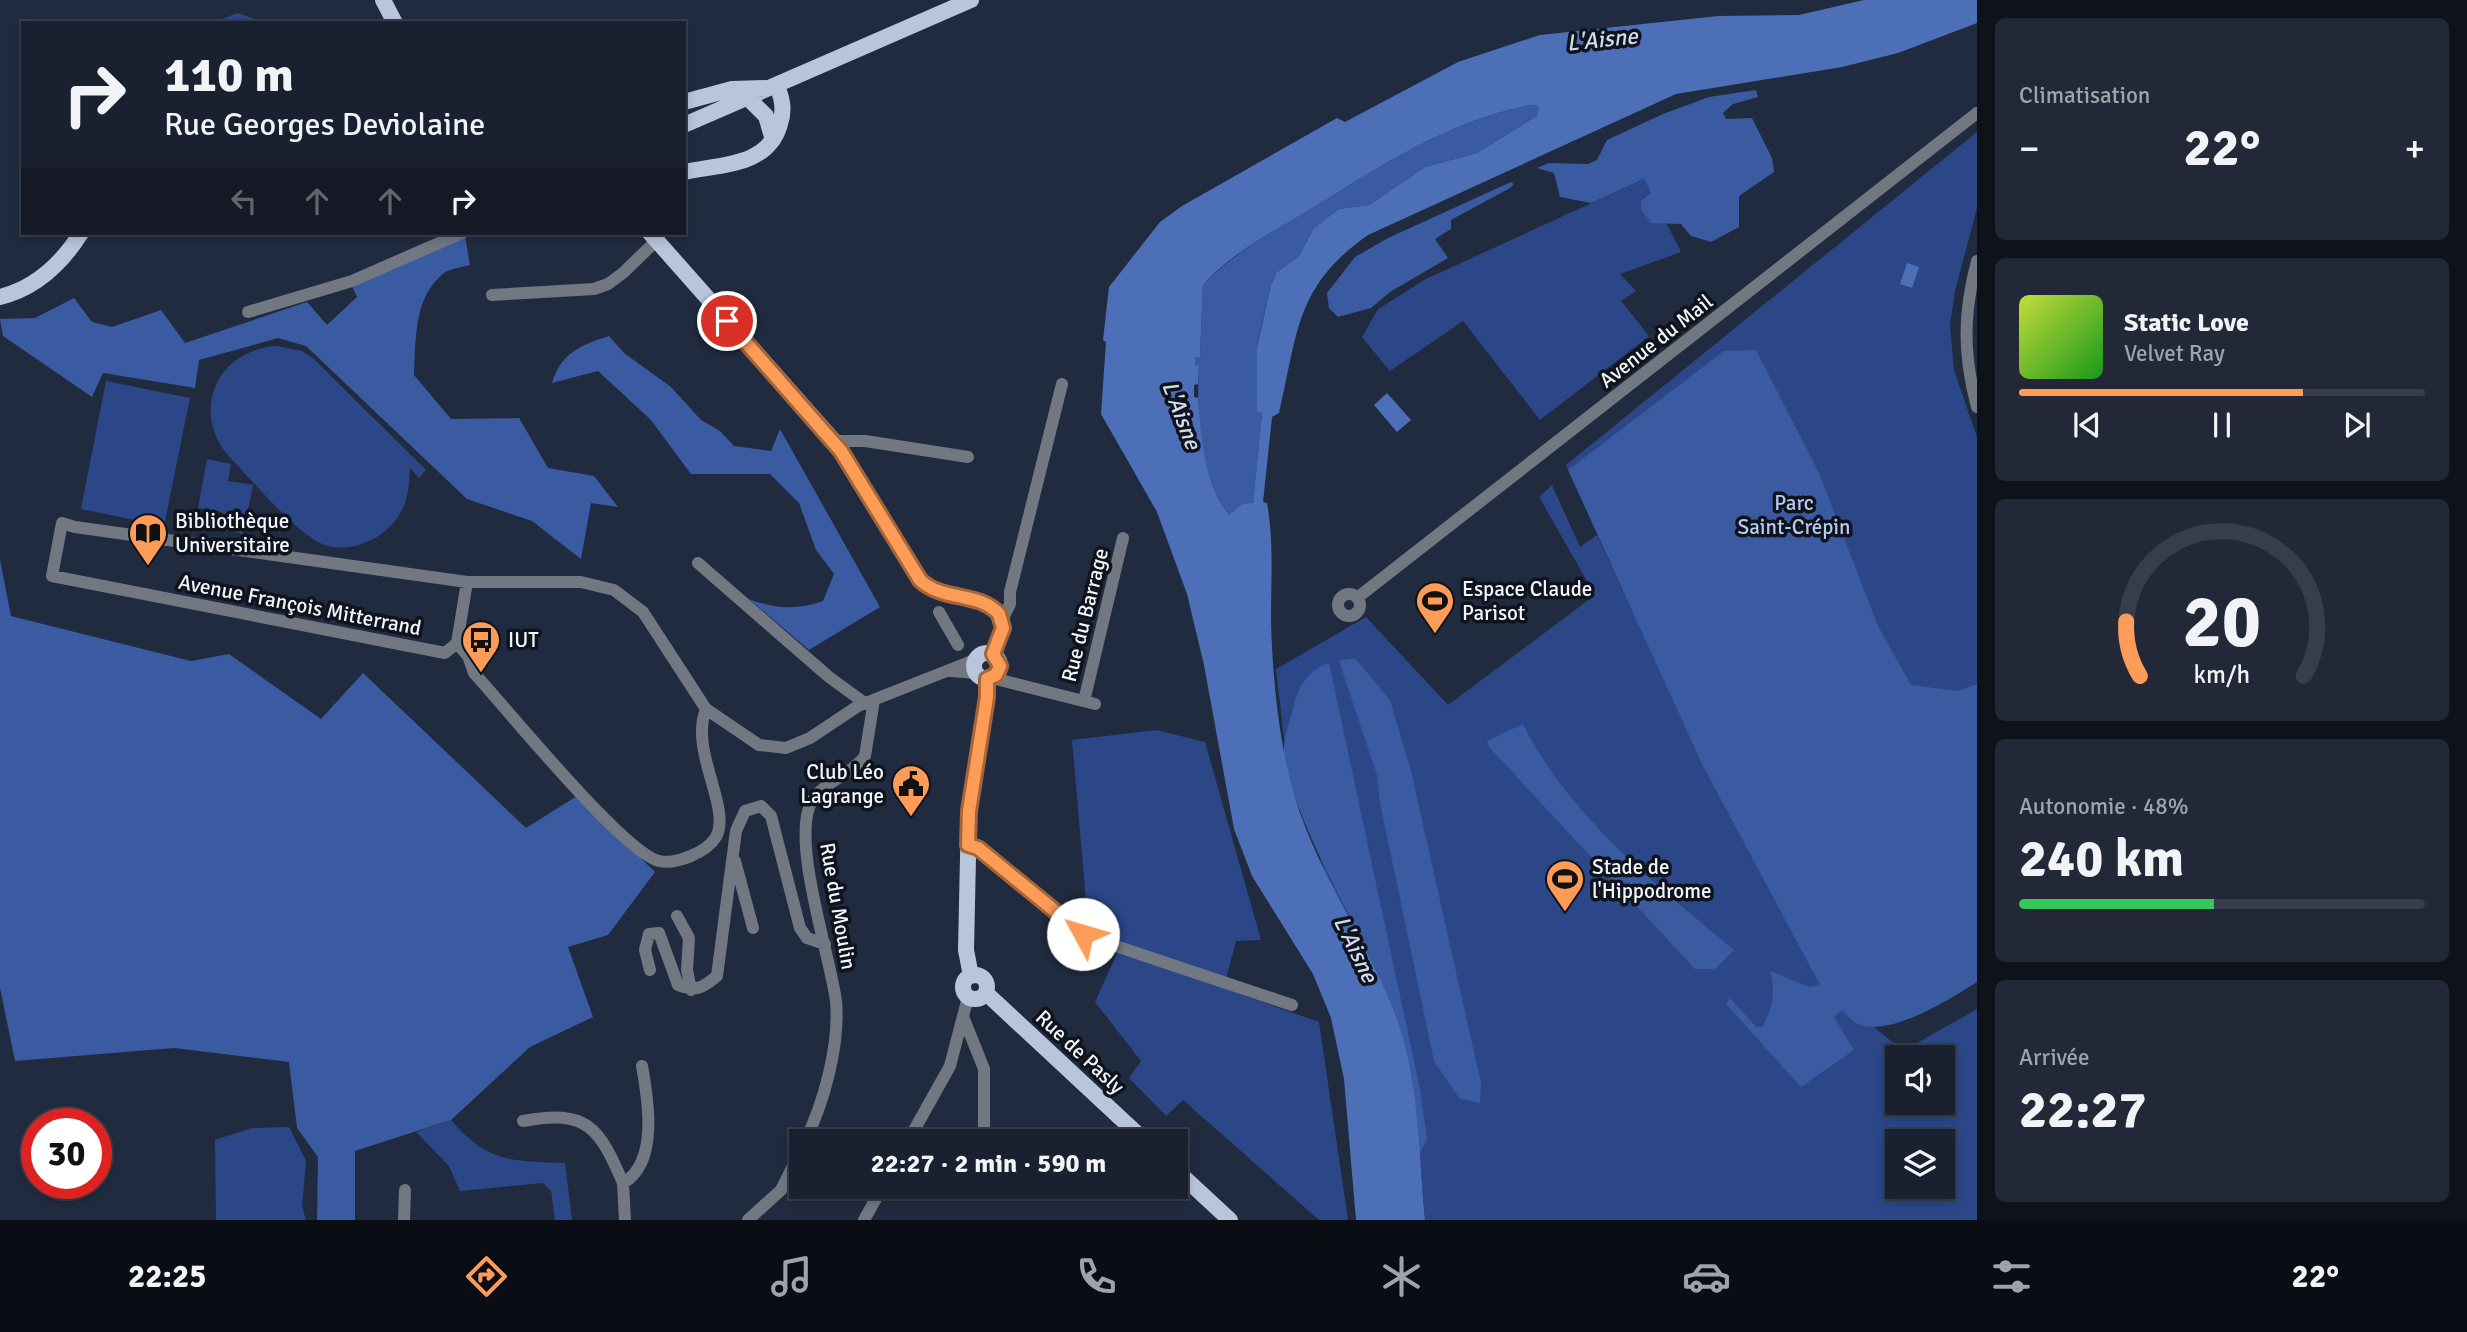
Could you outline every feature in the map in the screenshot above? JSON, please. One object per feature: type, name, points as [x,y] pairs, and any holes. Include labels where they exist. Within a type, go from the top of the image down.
[{"type":"main road","points":[[383,0],[394,21]]},
{"type":"main road","points":[[686,124],[777,87],[971,0]]},
{"type":"main road","points":[[686,101],[732,89],[777,87]]},
{"type":"main road","points":[[686,172],[758,156],[773,140],[782,115],[782,103],[777,87]]},
{"type":"main road","points":[[749,99],[766,116],[773,140]]},
{"type":"main road","points":[[0,297],[33,283],[49,272],[79,235]]},
{"type":"main road","points":[[654,235],[834,441],[920,580],[939,594],[991,606],[1002,620],[1003,628],[985,668],[987,697],[969,811],[965,950],[971,976]]},
{"type":"main road","points":[[971,976],[979,976],[986,981],[986,993],[980,999],[968,997],[963,985],[971,976]]},
{"type":"main road","name":"Rue de Pasly","points":[[986,993],[1132,1129]]},
{"type":"main road","points":[[1188,1181],[1230,1220]]},
{"type":"street","name":"Avenue du Mail","points":[[1357,598],[1977,113]]},
{"type":"street","points":[[248,312],[352,281],[457,235]]},
{"type":"street","points":[[492,295],[601,286],[623,273],[654,235]]},
{"type":"street","points":[[1977,261],[1967,298],[1971,326],[1967,369],[1977,407]]},
{"type":"street","points":[[1002,620],[1010,604],[1010,592],[1062,384]]},
{"type":"street","points":[[834,441],[864,442],[968,457]]},
{"type":"street","name":"Avenue François Mitterrand","points":[[457,643],[445,653],[52,576],[62,523],[467,582],[580,582],[614,590],[643,612],[706,709],[759,745],[786,748],[810,738],[870,702],[951,671],[985,668]]},
{"type":"street","name":"Rue du Barrage","points":[[985,668],[1090,702],[1124,538]]},
{"type":"street","points":[[698,563],[829,677],[870,702]]},
{"type":"street","points":[[467,582],[457,643],[468,656],[474,673],[598,811],[636,849],[660,861],[697,853],[715,839],[722,820],[702,744],[702,720],[706,709]]},
{"type":"street","points":[[991,606],[1010,592]]},
{"type":"street","points":[[939,612],[958,645]]},
{"type":"street","name":"Rue du Moulin","points":[[811,1129],[820,1111],[831,1068],[836,1003],[805,851],[808,814],[819,793],[866,756],[870,702]]},
{"type":"street","points":[[650,970],[645,950],[649,934],[659,933],[678,985],[691,990],[707,985],[717,976],[736,831],[745,811],[761,806],[768,810],[800,928],[807,938],[825,944]]},
{"type":"street","points":[[968,845],[978,848],[1083,934],[1292,1005]]},
{"type":"street","points":[[733,852],[753,928]]},
{"type":"street","points":[[677,916],[689,938],[687,970],[691,990]]},
{"type":"street","points":[[915,1129],[950,1066],[968,997]]},
{"type":"street","points":[[964,1019],[984,1069],[984,1129]]},
{"type":"street","points":[[623,1183],[635,1172],[648,1137],[649,1103],[642,1066]]},
{"type":"street","points":[[523,1121],[555,1115],[581,1122],[603,1143],[623,1183],[626,1198],[625,1220]]},
{"type":"street","points":[[748,1220],[780,1191],[789,1173]]},
{"type":"street","points":[[404,1220],[405,1190]]},
{"type":"street","points":[[864,1220],[876,1199]]},
{"type":"green space","points":[[237,13],[261,21],[217,21]]},
{"type":"green space","points":[[1756,90],[1758,97],[1733,104],[1723,113],[1726,119],[1752,118],[1772,158],[1774,172],[1739,196],[1739,227],[1711,242],[1691,236],[1681,224],[1651,223],[1641,209],[1641,201],[1651,193],[1644,179],[1591,203],[1560,197],[1554,173],[1537,168],[1549,163],[1588,164],[1597,160],[1607,140],[1663,114],[1709,97]]},
{"type":"green space","points":[[1531,105],[1540,106],[1537,116],[1477,153],[1425,167],[1369,205],[1339,209],[1314,228],[1299,256],[1277,272],[1271,285],[1257,345],[1257,411],[1262,413],[1253,504],[1229,515],[1212,483],[1202,444],[1198,403],[1199,366],[1195,366],[1195,357],[1200,357],[1203,285],[1228,262],[1256,242],[1393,159],[1473,121]]},
{"type":"green space","points":[[1977,132],[1977,208],[1955,291],[1950,325],[1954,370],[1977,437],[1977,980],[1914,1017],[1873,1026],[1896,1045],[1885,1045],[1885,1115],[1955,1115],[1955,1045],[1914,1045],[1977,1009],[1977,1220],[1425,1220],[1418,1135],[1287,765],[1276,669],[1366,617],[1448,705],[1595,595],[1539,497],[1552,485],[1580,547],[1597,535],[1630,606],[1634,604],[1566,465]]},
{"type":"green space","points":[[1644,179],[1681,252],[1620,274],[1636,291],[1621,301],[1649,336],[1540,420],[1463,321],[1390,371],[1362,337],[1378,309],[1426,279]]},
{"type":"green space","points":[[1511,182],[1514,184],[1510,188],[1451,220],[1451,229],[1435,239],[1448,258],[1390,292],[1371,308],[1338,317],[1329,308],[1327,293],[1355,257],[1388,238]]},
{"type":"green space","points":[[465,236],[470,265],[444,273],[434,283],[421,307],[416,334],[414,375],[451,419],[519,418],[548,468],[594,476],[618,507],[591,503],[581,559],[532,521],[467,499],[306,346],[278,338],[199,360],[195,388],[103,373],[92,397],[3,336],[0,319],[35,318],[74,298],[92,322],[112,327],[161,310],[185,343],[307,302],[327,325],[357,297],[352,286]]},
{"type":"green space","points":[[609,336],[624,353],[671,387],[701,420],[720,431],[734,446],[771,451],[780,429],[880,607],[809,650],[749,599],[786,607],[823,601],[834,574],[816,550],[799,503],[770,474],[691,474],[651,420],[598,371],[552,383],[561,364],[573,352]]},
{"type":"green space","points":[[276,346],[302,351],[314,359],[426,470],[419,478],[410,468],[406,499],[399,516],[377,537],[352,547],[338,548],[314,540],[260,490],[226,453],[216,435],[211,417],[211,400],[216,384],[226,369],[239,358],[256,350]]},
{"type":"green space","name":"Parc Saint-Crépin","points":[[1756,350],[1819,473],[1878,626],[1911,685],[1958,691],[1977,684],[1977,982],[1917,1016],[1882,1026],[1867,1026],[1854,1022],[1842,1010],[1834,1017],[1854,1050],[1801,1087],[1726,1004],[1730,998],[1756,1027],[1762,1027],[1772,1000],[1770,971],[1809,987],[1820,985],[1702,764],[1568,470],[1724,351]]},
{"type":"green space","points":[[106,381],[190,398],[164,526],[81,509]]},
{"type":"green space","points":[[207,459],[231,464],[228,481],[253,485],[243,534],[219,529],[222,512],[198,508]]},
{"type":"green space","points":[[0,560],[11,616],[191,661],[229,654],[321,719],[363,673],[526,828],[577,796],[655,872],[608,935],[568,947],[593,1017],[530,1047],[451,1120],[355,1151],[355,1220],[317,1220],[318,1157],[297,1128],[289,1062],[174,1048],[15,1061],[0,988]]},
{"type":"green space","points":[[1355,658],[1390,700],[1411,771],[1481,1083],[1480,1103],[1459,1098],[1434,1061],[1380,803],[1377,775],[1339,661]]},
{"type":"green space","points":[[1329,663],[1420,1089],[1427,1139],[1419,1155],[1410,1072],[1398,1024],[1376,969],[1310,835],[1285,761],[1284,746],[1298,692],[1316,669]]},
{"type":"green space","points":[[1523,724],[1564,789],[1589,819],[1645,874],[1734,950],[1715,969],[1695,969],[1489,747],[1487,741]]},
{"type":"green space","points":[[1156,730],[1205,742],[1261,940],[1236,941],[1226,979],[1089,935],[1072,740]]},
{"type":"green space","points":[[1118,951],[1319,1022],[1348,1220],[1319,1220],[1183,1100],[1166,1116],[1129,1078],[1141,1061],[1095,1002]]},
{"type":"green space","points":[[451,1120],[477,1145],[502,1157],[565,1163],[572,1220],[555,1220],[551,1191],[543,1183],[460,1191],[449,1166],[416,1132]]},
{"type":"green space","points":[[289,1127],[306,1161],[302,1206],[306,1220],[216,1220],[215,1140],[252,1128]]},
{"type":"water","name":"L'Aisne","points":[[1864,0],[1977,0],[1977,23],[1898,53],[1842,67],[1676,94],[1368,235],[1326,273],[1303,313],[1279,413],[1272,417],[1263,502],[1267,503],[1271,532],[1271,620],[1279,723],[1291,783],[1313,846],[1387,994],[1406,1048],[1414,1097],[1425,1220],[1356,1220],[1344,1079],[1331,1018],[1313,974],[1252,876],[1234,829],[1204,665],[1187,594],[1157,512],[1101,414],[1106,342],[1103,340],[1109,287],[1160,222],[1182,206],[1337,118],[1345,122],[1458,62],[1540,35],[1718,16],[1799,15]],"holes":[[[1531,105],[1539,106],[1537,116],[1477,153],[1425,167],[1369,205],[1339,209],[1314,228],[1299,256],[1277,272],[1271,285],[1257,347],[1257,412],[1262,413],[1253,503],[1243,504],[1229,515],[1209,474],[1198,398],[1194,397],[1194,385],[1198,384],[1199,366],[1195,365],[1195,357],[1200,357],[1203,285],[1226,263],[1252,244],[1414,148],[1442,134],[1500,112]]]},
{"type":"water","points":[[1907,263],[1919,267],[1912,288],[1900,284]]},
{"type":"water","points":[[1387,393],[1411,420],[1397,432],[1374,405]]},
{"type":"place","name":"Bibliothèque Universitaire","points":[[148,567]]},
{"type":"place","name":"Espace Claude Parisot","points":[[1435,635]]},
{"type":"place","name":"IUT","points":[[481,674]]},
{"type":"place","name":"Club Léo Lagrange","points":[[911,818]]},
{"type":"place","name":"Stade de l'Hippodrome","points":[[1565,913]]},
{"type":"route","points":[[727,321],[834,441],[920,580],[939,594],[981,601],[999,614],[1003,628],[993,654],[1000,666],[996,675],[987,679],[987,697],[969,811],[968,845],[978,848],[1083,934]]}]
